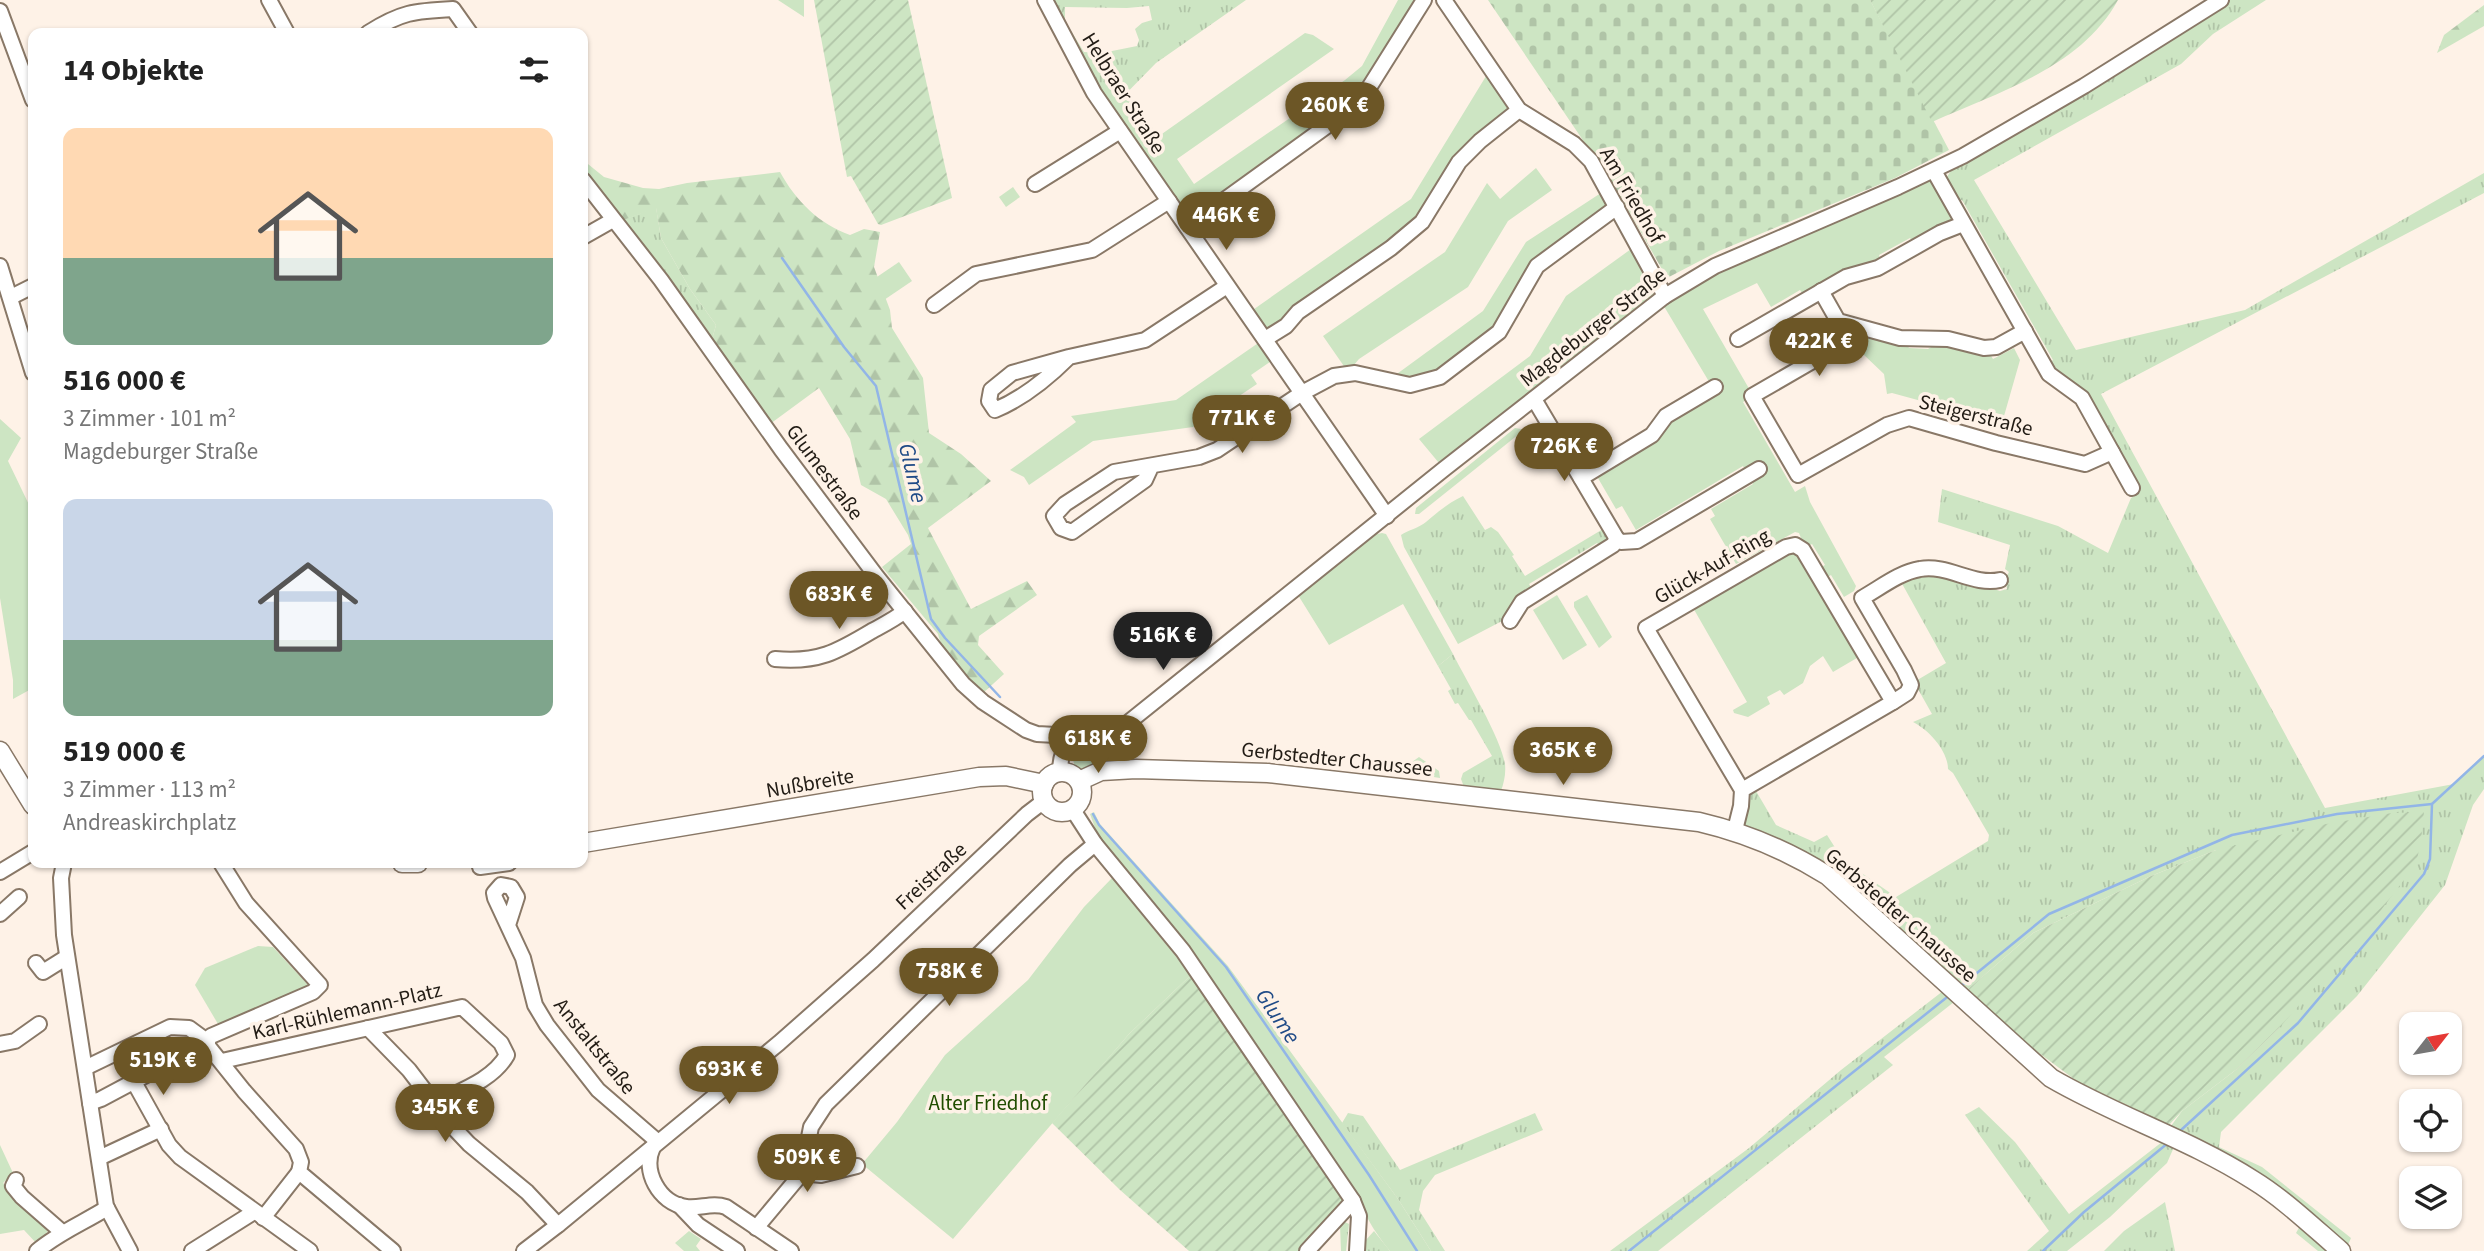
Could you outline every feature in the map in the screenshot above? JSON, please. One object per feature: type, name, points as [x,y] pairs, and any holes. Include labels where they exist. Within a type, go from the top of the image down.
[{"type":"main road","points":[[0,751],[28,797]]},
{"type":"main road","name":"Gerbstedter Chaussee","points":[[1079,781],[1091,774],[1111,771],[1166,769],[1301,776],[1699,822],[1735,830],[1791,853],[1828,876],[2051,1078],[2084,1097],[2224,1162],[2256,1181],[2341,1251]]},
{"type":"main road","points":[[1060,772],[1071,774],[1079,781],[1082,797],[1073,810],[1067,813],[1054,811],[1044,793],[1050,776],[1060,772]]},
{"type":"main road","name":"Nußbreite","points":[[588,842],[979,777],[1006,776],[1044,793]]},
{"type":"street","points":[[269,0],[285,28]]},
{"type":"street","name":"Helbraer Straße","points":[[1045,0],[1094,93],[1387,516]]},
{"type":"street","points":[[1187,227],[1360,102],[1424,0]]},
{"type":"street","name":"Am Friedhof","points":[[1444,0],[1519,110],[1584,152],[1665,296]]},
{"type":"street","name":"Magdeburger Straße","points":[[1068,746],[1100,742],[1114,734],[1665,296],[1715,266],[1934,171],[2073,93],[2221,0]]},
{"type":"street","points":[[376,28],[391,18],[411,12],[453,9],[466,28]]},
{"type":"street","points":[[0,11],[28,87]]},
{"type":"street","points":[[1265,339],[1286,326],[1298,312],[1391,248],[1422,222],[1459,162],[1480,141],[1519,110]]},
{"type":"street","points":[[1035,184],[1120,131]]},
{"type":"street","points":[[1934,171],[2049,374],[2082,398],[2132,488]]},
{"type":"street","name":"Glumestraße","points":[[588,187],[662,280],[781,449],[963,684],[983,702],[1026,730],[1037,734],[1056,735],[1068,746]]},
{"type":"street","points":[[933,305],[976,274],[1092,250],[1169,201]]},
{"type":"street","points":[[1151,467],[1145,480],[1072,532],[1061,528],[1055,516],[1065,504],[1114,472],[1199,457],[1217,450],[1322,381],[1345,373],[1364,374],[1410,385],[1440,377],[1499,332],[1536,266],[1617,207]]},
{"type":"street","points":[[588,234],[613,220]]},
{"type":"street","points":[[1738,339],[1846,276],[1878,268],[1963,223]]},
{"type":"street","points":[[0,265],[28,356]]},
{"type":"street","points":[[1069,357],[1045,381],[1008,405],[995,410],[989,401],[991,390],[1012,373],[1069,357],[1145,340],[1227,286]]},
{"type":"street","points":[[11,297],[28,288]]},
{"type":"street","points":[[1821,291],[1839,320],[1900,338],[1950,340],[1984,348],[1996,347],[2025,331]]},
{"type":"street","name":"Steigerstraße","points":[[1839,320],[1830,346],[1823,355],[1752,396],[1798,475],[1887,425],[1909,418],[1996,443],[2085,464],[2112,452]]},
{"type":"street","points":[[1581,478],[1652,435],[1666,416],[1715,387]]},
{"type":"street","points":[[1534,399],[1619,540]]},
{"type":"street","points":[[1510,621],[1522,602],[1619,540],[1637,541],[1759,469]]},
{"type":"street","name":"Glück-Auf-Ring","points":[[1742,790],[1646,628],[1786,547],[1795,545],[1803,550],[1893,702]]},
{"type":"street","points":[[1735,830],[1742,790],[1907,693],[1911,685],[1904,670],[1862,598],[1908,572],[1922,569],[1935,569],[1989,582],[2000,580]]},
{"type":"street","points":[[775,659],[822,657],[836,653],[905,611]]},
{"type":"street","points":[[1060,772],[1062,751],[1068,746]]},
{"type":"street","name":"Freistraße","points":[[524,1251],[800,1024],[873,960],[1027,814],[1044,793]]},
{"type":"street","points":[[1073,810],[1095,844],[1183,951],[1353,1201],[1359,1216],[1357,1251]]},
{"type":"street","points":[[756,1228],[802,1173],[811,1127],[826,1104],[1070,865],[1095,844]]},
{"type":"street","points":[[0,872],[28,855]]},
{"type":"street","points":[[63,868],[61,894],[67,957],[87,1071],[96,1101],[107,1208],[130,1251]]},
{"type":"street","points":[[224,868],[236,888]]},
{"type":"street","points":[[234,868],[236,888]]},
{"type":"street","name":"Karl-Rühlemann-Platz","points":[[96,1101],[208,1042],[211,1036],[317,989],[320,985],[246,903],[236,888]]},
{"type":"street","points":[[0,914],[19,897]]},
{"type":"street","name":"Anstaltstraße","points":[[508,925],[523,958],[535,1005],[547,1025],[598,1090],[655,1143]]},
{"type":"street","points":[[36,964],[43,972],[67,957]]},
{"type":"street","name":"Karl-Rühlemann-Platz","points":[[222,1061],[462,1007],[501,1043],[507,1055],[503,1062],[484,1078],[436,1103]]},
{"type":"street","points":[[0,1044],[17,1040],[39,1024]]},
{"type":"street","points":[[87,1071],[173,1026],[190,1028],[208,1042],[208,1046],[244,1091],[296,1149],[302,1162],[299,1172],[258,1215],[192,1251]]},
{"type":"street","points":[[368,1028],[409,1070],[469,1144],[527,1192],[558,1225]]},
{"type":"street","points":[[134,1082],[169,1145],[188,1164],[310,1251]]},
{"type":"street","points":[[102,1157],[161,1129]]},
{"type":"street","points":[[655,1143],[648,1164],[653,1181],[698,1225],[737,1251]]},
{"type":"street","points":[[802,1173],[821,1175],[857,1166]]},
{"type":"street","points":[[299,1172],[393,1251]]},
{"type":"street","points":[[16,1180],[13,1186],[22,1197],[62,1233]]},
{"type":"street","points":[[1307,1251],[1353,1201]]},
{"type":"street","points":[[679,1205],[721,1206],[791,1251]]},
{"type":"street","points":[[37,1251],[62,1233],[107,1208]]},
{"type":"green space","points":[[778,0],[804,0],[804,17]]},
{"type":"green space","points":[[814,0],[908,0],[952,198],[878,224],[851,176],[847,177]]},
{"type":"green space","points":[[1045,0],[1246,0],[1156,63],[1108,112]],"holes":[[[1149,6],[1152,20],[1135,29],[1139,40],[1137,46],[1102,53],[1084,52],[1065,21],[1065,7]]]},
{"type":"green space","points":[[1398,0],[1424,0],[1365,94],[1187,227],[1108,112],[1125,93],[1159,136],[1305,33],[1313,35],[1334,49],[1177,159],[1194,184],[1362,66]]},
{"type":"green space","points":[[1488,0],[1870,0],[1949,150],[1895,178],[1719,251],[1667,278],[1618,192]]},
{"type":"green space","points":[[1870,0],[2118,0],[2102,24],[2083,44],[2060,61],[2010,88],[1932,122]]},
{"type":"green space","points":[[2221,0],[2266,0],[2213,34],[2181,64],[1974,180],[2076,350],[2245,310],[2484,173],[2484,193],[2101,394],[2325,808],[2454,784],[2484,756],[2484,789],[2473,805],[2445,885],[2357,996],[2221,1132],[2219,1147],[2262,1167],[2351,1238],[2348,1245],[2275,1188],[2168,1130],[2182,1111],[2237,1069],[2280,1027],[2216,850],[2151,876],[2033,933],[1967,990],[1899,933],[1743,826],[1749,793],[1751,790],[1756,791],[1776,825],[1814,842],[1827,835],[1843,860],[1896,897],[1988,841],[1989,835],[1953,773],[1948,769],[1941,748],[1925,730],[1913,722],[1932,714],[1914,682],[1946,663],[1900,580],[1938,574],[2000,591],[2007,589],[2005,579],[2009,572],[2005,569],[2010,545],[1938,522],[1942,489],[2058,526],[2108,553],[2131,498],[2140,492],[2083,391],[2048,364],[2053,360],[1962,200],[1956,203],[1946,178],[1953,168]]},
{"type":"green space","points":[[2484,5],[2484,26],[2437,53],[2444,35]]},
{"type":"green space","points":[[1491,68],[1519,110],[1480,141],[1422,222],[1298,312],[1269,345],[1277,357],[1251,375],[1257,384],[1193,427],[1093,441],[1029,485],[1024,477],[1010,470],[1076,422],[1071,416],[1176,400],[1264,339],[1247,314],[1411,199]]},
{"type":"green space","points":[[588,164],[604,177],[643,188],[659,189],[780,172],[801,202],[828,225],[850,235],[864,229],[880,232],[874,267],[890,310],[892,328],[923,378],[929,433],[961,454],[991,481],[928,528],[971,609],[1027,581],[1037,595],[979,636],[978,645],[1004,674],[983,693],[950,657],[938,634],[882,567],[911,544],[908,535],[886,499],[861,485],[850,439],[819,388],[770,424],[711,343],[716,325],[690,289],[661,238],[656,208],[618,222],[588,181]]},
{"type":"green space","points":[[1536,168],[1552,190],[1508,221],[1468,287],[1359,359],[1348,372],[1323,336],[1445,252],[1487,183],[1500,199]]},
{"type":"green space","points":[[1928,180],[1937,184],[1958,221],[1914,243],[1910,238],[1879,255],[1881,261],[1804,296],[1800,290],[1771,307],[1757,283],[1703,309],[1751,392],[1751,397],[1743,402],[1795,492],[1805,486],[1810,502],[1856,586],[1854,591],[1844,597],[1831,575],[1824,579],[1818,569],[1825,565],[1812,544],[1805,548],[1799,533],[1795,532],[1736,564],[1710,519],[1715,516],[1711,509],[1753,484],[1743,466],[1636,530],[1622,506],[1616,509],[1595,473],[1664,433],[1662,429],[1670,424],[1668,419],[1709,395],[1717,395],[1662,303],[1718,270]]},
{"type":"green space","points":[[1013,187],[1020,197],[1006,207],[999,197]]},
{"type":"green space","points":[[1607,189],[1617,207],[1552,255],[1499,332],[1440,377],[1390,379],[1483,311],[1526,242]]},
{"type":"green space","points":[[656,207],[661,238],[690,289],[716,325],[711,343],[618,222]]},
{"type":"green space","points":[[1638,244],[1665,296],[1444,469],[1419,439],[1530,356],[1566,296]]},
{"type":"green space","points":[[899,262],[912,281],[884,300],[871,281]]},
{"type":"green space","points":[[1849,326],[1904,341],[1909,348],[1928,349],[1941,341],[1988,351],[1993,359],[2014,348],[2020,360],[2002,423],[1892,393],[1887,394],[1884,374],[1863,354]]},
{"type":"green space","points":[[0,419],[21,438],[8,461],[28,503],[28,691],[13,699],[13,680],[0,598]]},
{"type":"green space","points":[[1515,428],[1521,429],[1519,434],[1419,514],[1415,514],[1416,508]]},
{"type":"green space","points":[[1463,496],[1485,530],[1491,527],[1498,532],[1525,576],[1603,529],[1611,542],[1601,548],[1597,543],[1529,584],[1532,589],[1520,596],[1504,620],[1458,644],[1404,547],[1401,535],[1423,524]]},
{"type":"green space","points":[[1386,534],[1453,654],[1438,666],[1403,604],[1329,645],[1298,595],[1373,535]]},
{"type":"green space","points":[[1797,551],[1862,655],[1833,672],[1823,656],[1810,666],[1803,683],[1784,695],[1780,690],[1767,697],[1770,704],[1748,717],[1734,713],[1733,710],[1747,702],[1692,606],[1781,554]]},
{"type":"green space","points":[[1557,595],[1587,645],[1563,660],[1533,610]]},
{"type":"green space","points":[[1587,595],[1612,637],[1599,648],[1574,607],[1574,602]]},
{"type":"green space","points":[[1453,654],[1502,753],[1505,771],[1501,791],[1464,787],[1461,779],[1463,773],[1492,756],[1471,720],[1458,703],[1455,704],[1448,691],[1451,689],[1438,666]]},
{"type":"green space","points":[[1095,751],[1102,764],[1080,770],[1075,767],[1073,760],[1076,754]]},
{"type":"green space","points":[[1419,757],[1439,771],[1440,778],[1414,774],[1412,762]]},
{"type":"green space","points":[[1094,812],[1100,824],[1228,966],[1398,1199],[1431,1251],[1390,1251],[1370,1222],[1356,1191],[1241,1026],[1099,839],[1090,814]]},
{"type":"green space","points":[[2424,812],[2416,864],[2372,922],[2280,1027],[2237,1069],[2182,1111],[2169,1125],[2078,1082],[2027,1044],[1967,990],[2033,933],[2151,876],[2216,850],[2326,824],[2392,813]]},
{"type":"green space","name":"Alter Friedhof","points":[[1112,878],[1191,975],[1129,1034],[953,1239],[862,1164],[897,1122],[945,1055],[1028,980],[1084,907]]},
{"type":"green space","points":[[258,946],[273,947],[309,986],[218,1024],[195,985],[205,968]]},
{"type":"green space","points":[[1191,975],[1343,1193],[1343,1203],[1300,1251],[1189,1251],[1119,1189],[1052,1123],[1129,1034]]},
{"type":"green space","points":[[1943,991],[1954,1002],[1884,1057],[1893,1065],[1658,1251],[1610,1251],[1749,1148],[1841,1070]]},
{"type":"green space","points":[[1979,1107],[2015,1142],[2069,1214],[2162,1142],[2174,1147],[2167,1163],[2110,1217],[2067,1251],[2027,1251],[2049,1231],[1965,1115]]},
{"type":"green space","points":[[1348,1113],[1363,1116],[1400,1170],[1535,1113],[1543,1130],[1435,1175],[1423,1191],[1419,1210],[1445,1251],[1431,1251],[1398,1199],[1342,1123]]},
{"type":"green space","points":[[0,1145],[13,1173],[3,1183],[50,1228],[38,1245],[24,1230],[0,1234]]},
{"type":"green space","points":[[2165,1202],[2175,1251],[2104,1251],[2124,1231]]},
{"type":"green space","points":[[1345,1222],[1349,1224],[1346,1251],[1341,1251],[1340,1225]]},
{"type":"green space","points":[[2301,1224],[2326,1251],[2318,1251],[2296,1233]]},
{"type":"green space","points":[[689,1231],[701,1239],[696,1246],[700,1251],[684,1251],[675,1243]]},
{"type":"green space","points":[[1374,1231],[1390,1251],[1364,1251],[1365,1241]]},
{"type":"waterway","name":"Glume","points":[[782,258],[844,347],[876,386],[931,619],[945,638],[1000,697]]},
{"type":"waterway","points":[[2180,1131],[2298,1023],[2424,874],[2430,859],[2432,804],[2484,756]]},
{"type":"waterway","points":[[1961,986],[2049,914],[2232,835],[2337,814],[2432,804]]},
{"type":"waterway","name":"Glume","points":[[1093,814],[1099,825],[1226,967],[1369,1175],[1417,1251]]},
{"type":"waterway","points":[[1629,1251],[1951,994]]},
{"type":"waterway","points":[[2043,1251],[2084,1212],[2168,1143]]}]
